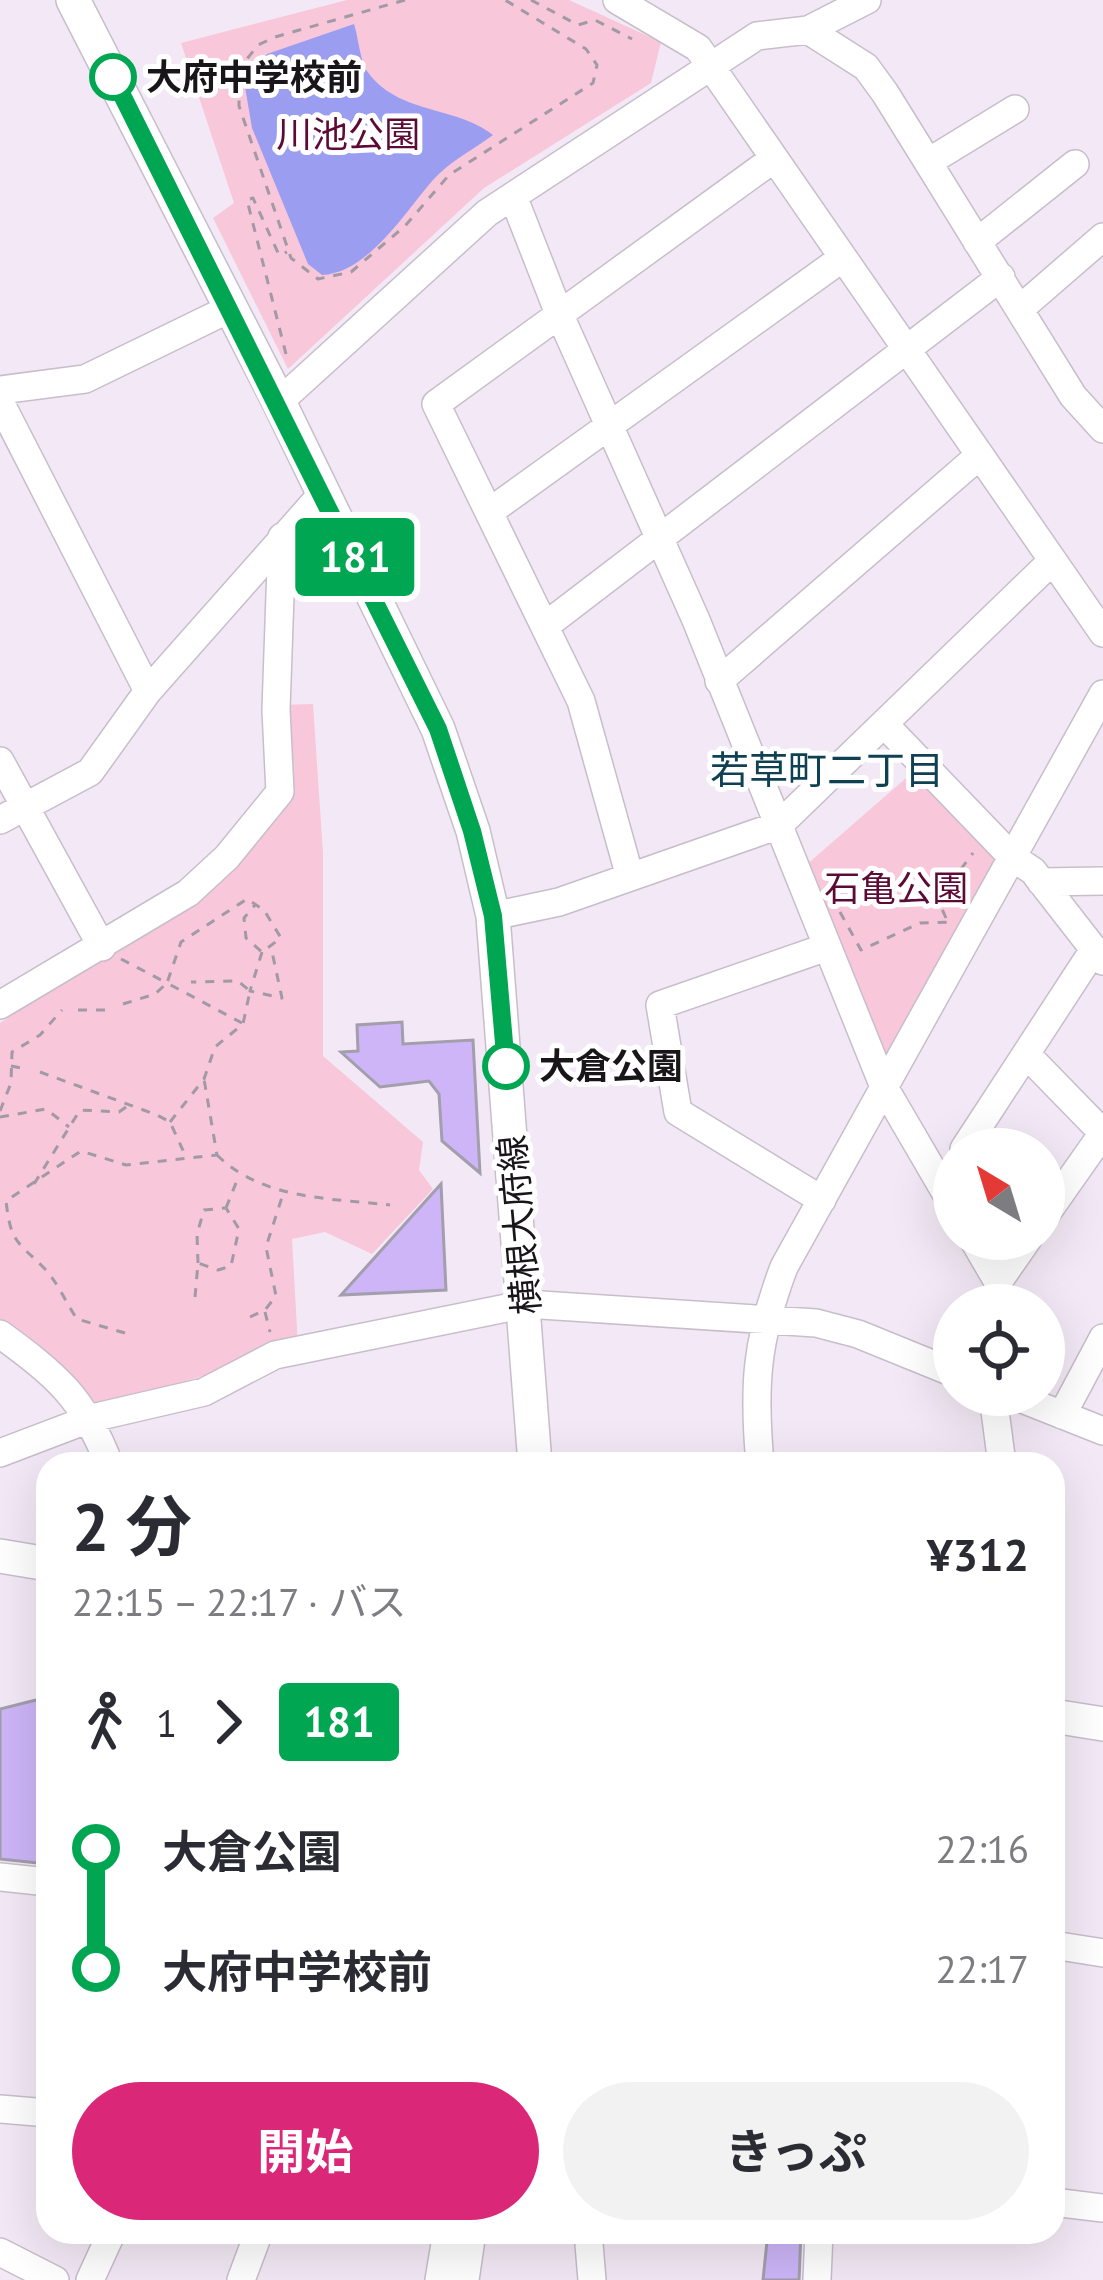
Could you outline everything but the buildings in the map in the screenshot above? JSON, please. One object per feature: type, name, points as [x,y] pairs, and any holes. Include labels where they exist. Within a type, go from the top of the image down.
[{"type":"main road","name":"横根大府線","points":[[73,0],[279,401],[438,729],[472,831],[493,916],[535,1452]]},
{"type":"main road","points":[[0,1556],[36,1562]]},
{"type":"main road","points":[[1065,1718],[1103,1724]]},
{"type":"street","points":[[617,0],[684,35],[1103,633]]},
{"type":"street","points":[[279,401],[513,196],[757,36],[867,0]]},
{"type":"street","points":[[816,17],[866,67],[930,161],[1073,395],[1103,429]]},
{"type":"street","points":[[930,161],[1015,109]]},
{"type":"street","points":[[630,877],[581,701],[492,510],[436,404],[772,160]]},
{"type":"street","points":[[977,242],[1075,164]]},
{"type":"street","points":[[513,196],[779,825],[824,948],[884,1087],[933,1160]]},
{"type":"street","points":[[1021,308],[1103,237]]},
{"type":"street","points":[[492,510],[841,259]]},
{"type":"street","points":[[545,626],[661,542],[1000,277]]},
{"type":"street","points":[[0,390],[85,379],[231,308]]},
{"type":"street","points":[[0,402],[148,691]]},
{"type":"street","points":[[719,681],[980,455]]},
{"type":"street","points":[[12,814],[89,772],[148,691],[323,493]]},
{"type":"street","points":[[0,1005],[107,951],[188,893],[227,857],[280,792],[276,710],[282,538]]},
{"type":"street","points":[[493,916],[559,902],[779,825],[1052,561]]},
{"type":"street","points":[[759,1452],[753,1391],[764,1318],[784,1267],[884,1087],[958,926],[1012,857],[1099,710]]},
{"type":"street","points":[[885,725],[1041,882],[1098,956],[978,1128]]},
{"type":"street","points":[[0,761],[12,814],[107,951]]},
{"type":"street","points":[[1041,882],[1103,881]]},
{"type":"street","points":[[822,1200],[678,1112],[660,1005],[824,948]]},
{"type":"street","points":[[1026,1054],[1103,1133],[1065,1186]]},
{"type":"street","points":[[0,1453],[92,1418],[204,1392],[275,1355],[526,1304],[764,1318],[858,1334],[933,1364]]},
{"type":"street","points":[[0,1334],[56,1375],[92,1418],[105,1452]]},
{"type":"street","points":[[1065,1409],[1103,1338]]},
{"type":"street","points":[[996,1416],[1000,1452]]},
{"type":"street","points":[[1065,1416],[1103,1431]]},
{"type":"street","points":[[0,1876],[36,1880]]},
{"type":"street","points":[[1065,1947],[1103,1954]]},
{"type":"street","points":[[0,2109],[36,2112]]},
{"type":"street","points":[[1065,2204],[1103,2209]]},
{"type":"street","points":[[90,2280],[106,2244]]},
{"type":"street","points":[[241,2280],[254,2244]]},
{"type":"street","points":[[439,2280],[445,2244]]},
{"type":"street","points":[[465,2280],[470,2244]]},
{"type":"street","points":[[589,2244],[592,2280]]},
{"type":"street","points":[[817,2280],[818,2244]]},
{"type":"street","points":[[0,2252],[55,2280]]},
{"type":"path","points":[[405,0],[275,37],[258,45],[239,69],[239,106],[289,251],[310,276],[343,277],[405,226],[448,175],[593,83],[597,65],[586,49],[505,0]]},
{"type":"path","points":[[531,0],[578,25],[595,20],[636,40],[656,20]]},
{"type":"path","points":[[261,367],[286,356],[247,200],[253,198],[279,255],[289,251]]},
{"type":"path","points":[[958,926],[942,909],[955,877],[978,847]]},
{"type":"path","points":[[123,1004],[155,994],[167,983],[181,943],[247,899],[281,938],[262,952],[243,1024],[215,1047],[204,1079],[170,1122]]},
{"type":"path","points":[[255,905],[244,918],[246,938],[262,952]]},
{"type":"path","points":[[839,908],[861,950],[920,923],[958,926]]},
{"type":"path","points":[[191,982],[238,981],[250,991],[282,998],[271,945]]},
{"type":"path","points":[[107,951],[243,1024]]},
{"type":"path","points":[[0,1114],[8,1102],[12,1052],[40,1035],[62,1010]]},
{"type":"path","points":[[78,1010],[106,1010]]},
{"type":"path","points":[[10,1066],[27,1069]]},
{"type":"path","points":[[40,1072],[170,1122],[186,1158]]},
{"type":"path","points":[[204,1079],[217,1155],[238,1176],[284,1192],[389,1205]]},
{"type":"path","points":[[34,1185],[80,1110],[119,1112],[129,1105]]},
{"type":"path","points":[[0,1114],[46,1109],[69,1127]]},
{"type":"path","points":[[125,1333],[77,1319],[46,1269],[20,1250],[10,1231],[6,1201],[81,1150],[126,1165],[217,1155]]},
{"type":"path","points":[[226,1208],[238,1176]]},
{"type":"path","points":[[250,1317],[265,1310],[276,1296],[266,1247],[284,1192]]},
{"type":"path","points":[[198,1263],[218,1270],[231,1266],[239,1229],[226,1208]]},
{"type":"path","points":[[195,1297],[196,1234],[204,1210],[226,1208]]},
{"type":"green space","name":"川池公園","points":[[347,0],[569,0],[661,42],[651,83],[484,188],[288,369],[213,218],[234,203],[181,43]]},
{"type":"green space","points":[[313,704],[323,853],[323,1056],[423,1142],[419,1170],[433,1189],[372,1254],[325,1232],[292,1239],[298,1347],[100,1407],[62,1370],[0,1325],[0,1023],[114,949],[295,794],[282,705]]},
{"type":"green space","name":"石亀公園","points":[[913,772],[1001,855],[892,1053],[884,1052],[805,866]]},
{"type":"water","points":[[354,24],[367,71],[380,85],[410,103],[478,125],[493,135],[439,173],[370,252],[339,272],[322,275],[308,264],[252,128],[244,81],[267,54]]},
{"type":"bus line","name":"181","points":[[113,77],[279,401],[438,729],[472,831],[493,916],[506,1066]]},
{"type":"place","name":"大府中学校前","points":[[113,77]]},
{"type":"place","name":"大倉公園","points":[[506,1066]]},
{"type":"district","name":"若草町二丁目","points":[[827,770]]}]
